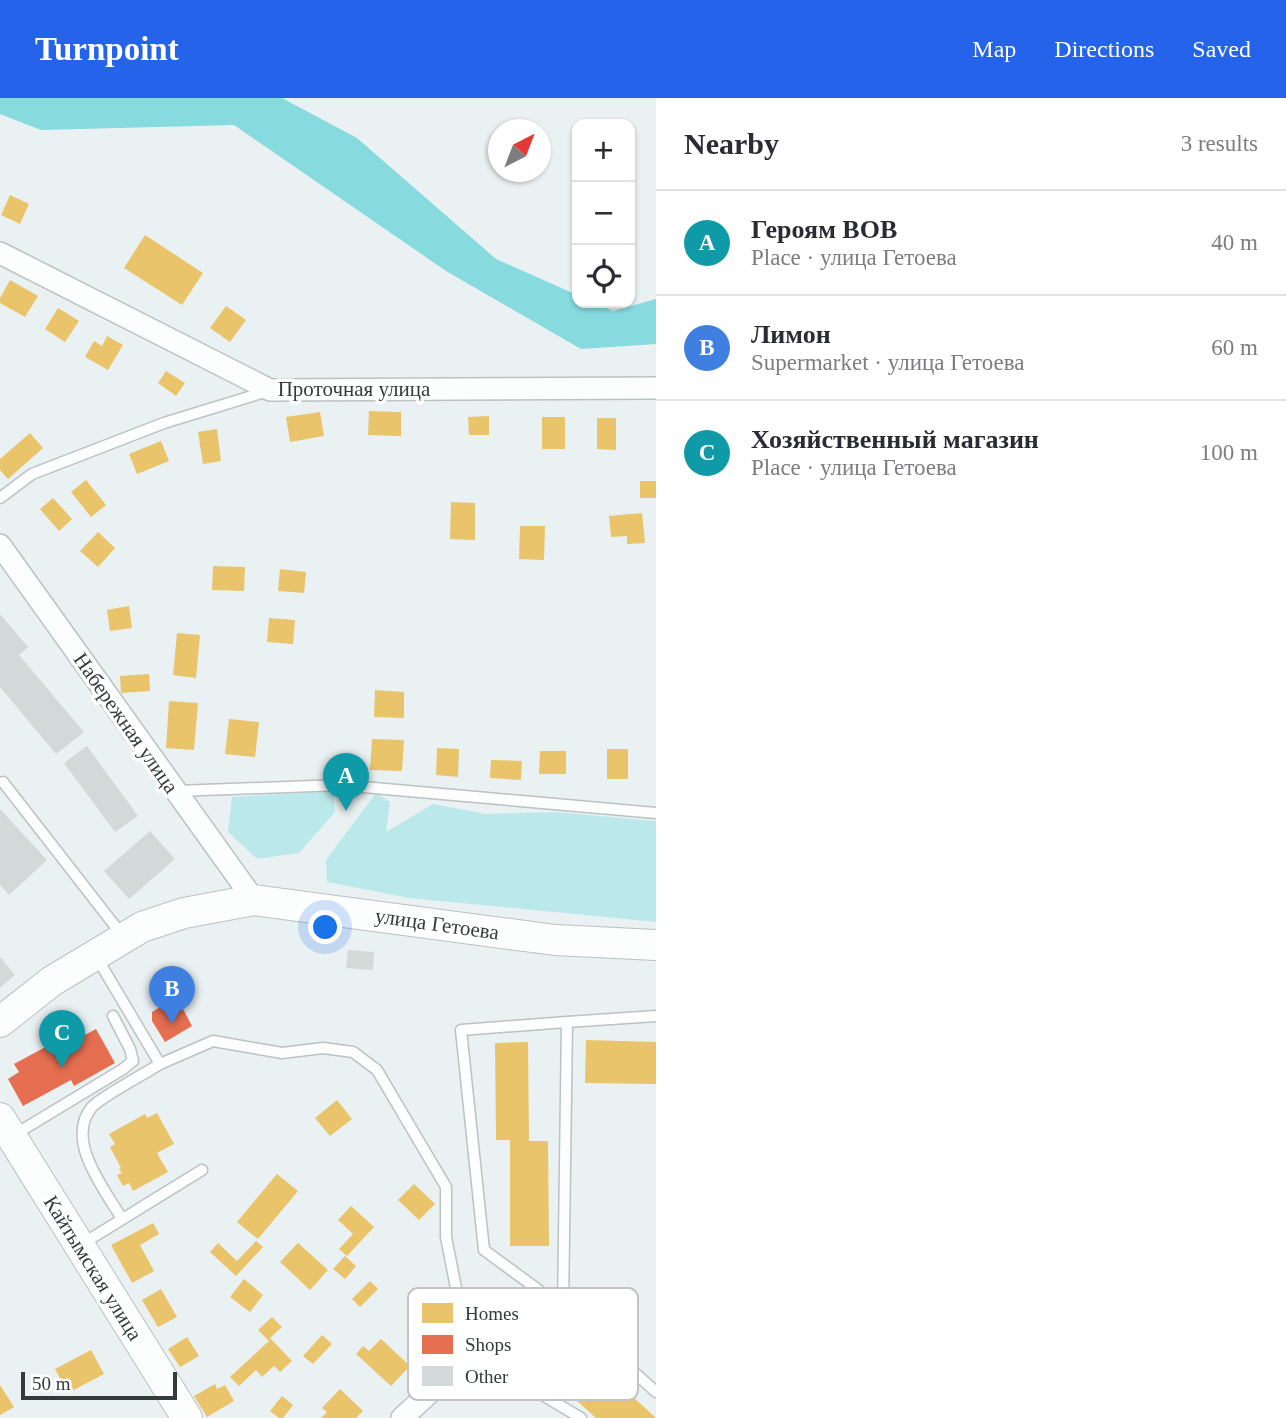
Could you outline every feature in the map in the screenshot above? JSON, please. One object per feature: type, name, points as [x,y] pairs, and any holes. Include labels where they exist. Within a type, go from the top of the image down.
[{"type":"street","name":"Проточная улица","points":[[0,253],[270,390],[656,388]]},
{"type":"street","name":"Набережная улица","points":[[0,545],[254,900]]},
{"type":"street","name":"улица Гетоева","points":[[0,1022],[52,981],[142,927],[184,913],[254,900],[555,940],[656,945]]},
{"type":"street","name":"Кайтымская улица","points":[[6,1127],[187,1418]]},
{"type":"street","points":[[402,1418],[421,1400]]},
{"type":"lane","points":[[0,498],[32,474],[164,423],[270,390]]},
{"type":"lane","points":[[4,782],[125,937]]},
{"type":"lane","points":[[175,791],[340,785],[656,813]]},
{"type":"lane","points":[[95,955],[160,1064]]},
{"type":"lane","points":[[6,1127],[133,1061],[130,1049],[113,1016]]},
{"type":"lane","points":[[536,1288],[484,1250],[461,1030],[656,1016]]},
{"type":"lane","points":[[563,1288],[567,1022]]},
{"type":"lane","points":[[122,1219],[83,1152],[83,1124],[92,1107],[160,1064],[213,1041],[282,1053],[323,1048],[353,1052],[377,1070],[446,1187],[446,1237],[456,1288]]},
{"type":"lane","points":[[79,1245],[202,1170]]},
{"type":"lane","points":[[638,1376],[656,1392]]},
{"type":"lane","points":[[551,1400],[581,1418]]},
{"type":"shaded area","points":[[333,791],[335,812],[299,853],[257,859],[228,832],[232,797]]},
{"type":"shaded area","points":[[376,793],[390,802],[386,832],[433,804],[485,814],[555,812],[656,821],[656,922],[409,898],[327,882],[326,860]]},
{"type":"water","points":[[0,98],[282,98],[357,138],[496,259],[572,293],[572,308],[606,308],[613,311],[635,308],[635,305],[656,299],[656,344],[581,349],[446,271],[234,125],[41,130],[0,114]]},
{"type":"building: Homes","points":[[10,195],[29,204],[20,224],[1,215]]},
{"type":"building: Homes","points":[[145,235],[203,273],[182,305],[124,268]]},
{"type":"building: Homes","points":[[10,280],[38,296],[25,317],[0,303]]},
{"type":"building: Homes","points":[[226,306],[246,320],[230,342],[210,328]]},
{"type":"building: Homes","points":[[58,308],[79,321],[65,342],[45,329]]},
{"type":"building: Homes","points":[[107,336],[123,345],[108,370],[85,357],[94,341],[102,346]]},
{"type":"building: Homes","points":[[166,371],[185,383],[176,396],[158,383]]},
{"type":"building: Homes","points":[[369,411],[401,412],[401,436],[368,435]]},
{"type":"building: Homes","points":[[320,412],[324,436],[290,442],[286,417]]},
{"type":"building: Homes","points":[[489,416],[489,435],[469,435],[468,417]]},
{"type":"building: Homes","points":[[542,417],[565,417],[565,449],[542,449]]},
{"type":"building: Homes","points":[[597,418],[616,418],[616,450],[597,449]]},
{"type":"building: Homes","points":[[217,429],[221,461],[203,464],[198,432]]},
{"type":"building: Homes","points":[[30,433],[43,448],[8,479],[0,470],[0,459]]},
{"type":"building: Homes","points":[[161,441],[169,461],[137,474],[129,454]]},
{"type":"building: Homes","points":[[86,480],[106,505],[91,517],[71,492]]},
{"type":"building: Homes","points":[[640,481],[656,481],[656,498],[640,498]]},
{"type":"building: Homes","points":[[53,498],[72,519],[59,531],[40,509]]},
{"type":"building: Homes","points":[[451,502],[475,503],[475,540],[450,539]]},
{"type":"building: Homes","points":[[642,513],[645,543],[627,544],[627,536],[611,537],[609,516]]},
{"type":"building: Homes","points":[[520,526],[545,526],[544,560],[519,559]]},
{"type":"building: Homes","points":[[98,532],[115,548],[98,567],[80,551]]},
{"type":"building: Homes","points":[[213,566],[245,567],[244,591],[212,590]]},
{"type":"building: Homes","points":[[280,569],[306,572],[304,593],[278,591]]},
{"type":"building: Homes","points":[[129,606],[132,628],[110,631],[107,610]]},
{"type":"building: Homes","points":[[269,618],[295,620],[293,644],[267,642]]},
{"type":"building: Homes","points":[[177,633],[200,635],[196,678],[173,675]]},
{"type":"building: Homes","points":[[149,674],[150,691],[121,693],[120,676]]},
{"type":"building: Homes","points":[[375,690],[404,692],[404,718],[374,717]]},
{"type":"building: Homes","points":[[169,701],[198,703],[194,750],[166,748]]},
{"type":"building: Homes","points":[[229,719],[259,722],[255,757],[225,754]]},
{"type":"building: Homes","points":[[372,739],[404,740],[402,771],[370,770]]},
{"type":"building: Homes","points":[[437,748],[459,749],[458,777],[436,775]]},
{"type":"building: Homes","points":[[607,749],[628,749],[628,779],[607,779]]},
{"type":"building: Homes","points":[[540,751],[566,751],[566,774],[539,774]]},
{"type":"building: Homes","points":[[491,760],[522,761],[521,780],[490,778]]},
{"type":"building: Homes","points":[[586,1040],[656,1042],[656,1084],[585,1083]]},
{"type":"building: Homes","points":[[528,1042],[529,1141],[548,1141],[549,1246],[510,1246],[510,1140],[496,1140],[495,1043]]},
{"type":"building: Homes","points":[[337,1100],[352,1119],[330,1136],[315,1118]]},
{"type":"building: Homes","points":[[157,1113],[174,1144],[157,1153],[168,1172],[133,1191],[129,1183],[123,1186],[117,1175],[122,1173],[110,1147],[115,1144],[109,1134],[145,1114],[147,1118]]},
{"type":"building: Homes","points":[[277,1174],[298,1191],[258,1239],[237,1222]]},
{"type":"building: Homes","points":[[414,1184],[435,1204],[419,1220],[398,1200]]},
{"type":"building: Homes","points":[[351,1206],[374,1227],[347,1256],[339,1249],[353,1234],[338,1220]]},
{"type":"building: Homes","points":[[153,1223],[159,1234],[140,1245],[154,1271],[132,1283],[111,1245]]},
{"type":"building: Homes","points":[[256,1241],[263,1247],[236,1276],[210,1252],[218,1243],[237,1261]]},
{"type":"building: Homes","points":[[298,1243],[328,1270],[310,1290],[280,1262]]},
{"type":"building: Homes","points":[[345,1256],[356,1266],[345,1279],[333,1269]]},
{"type":"building: Homes","points":[[244,1279],[263,1295],[250,1312],[230,1297]]},
{"type":"building: Homes","points":[[370,1281],[378,1289],[360,1307],[352,1299]]},
{"type":"building: Homes","points":[[161,1289],[177,1317],[158,1327],[142,1300]]},
{"type":"building: Homes","points":[[272,1317],[282,1327],[270,1338],[292,1361],[280,1372],[274,1366],[262,1377],[256,1370],[239,1386],[230,1377],[269,1341],[258,1330]]},
{"type":"building: Homes","points":[[322,1335],[332,1344],[313,1364],[303,1356]]},
{"type":"building: Homes","points":[[187,1337],[199,1356],[180,1367],[168,1349]]},
{"type":"building: Homes","points":[[381,1339],[408,1364],[408,1368],[391,1386],[356,1354],[363,1346],[369,1351]]},
{"type":"building: Homes","points":[[91,1350],[104,1374],[68,1393],[55,1369]]},
{"type":"building: Homes","points":[[215,1384],[217,1389],[225,1385],[234,1401],[207,1417],[194,1396]]},
{"type":"building: Homes","points":[[0,1385],[14,1407],[0,1415]]},
{"type":"building: Homes","points":[[340,1389],[363,1411],[356,1418],[321,1418],[327,1412],[322,1408]]},
{"type":"building: Homes","points":[[282,1396],[293,1405],[283,1418],[279,1418],[270,1411]]},
{"type":"building: Homes","points":[[576,1400],[636,1400],[656,1418],[596,1418]]},
{"type":"building: Shops","points":[[167,1003],[182,1007],[192,1026],[165,1042],[152,1021],[152,1012]]},
{"type":"building: Shops","points":[[96,1029],[115,1063],[74,1086],[71,1080],[23,1106],[8,1079],[19,1072],[14,1064],[51,1044],[55,1051]]},
{"type":"building: Other","points":[[0,614],[28,647],[19,655],[84,732],[56,754],[0,687]]},
{"type":"building: Other","points":[[87,746],[138,816],[115,832],[64,763]]},
{"type":"building: Other","points":[[0,809],[47,860],[9,895],[0,885]]},
{"type":"building: Other","points":[[150,831],[175,859],[129,899],[104,871]]},
{"type":"building: Other","points":[[348,950],[374,952],[373,970],[346,968]]},
{"type":"building: Other","points":[[0,957],[15,975],[0,988]]},
{"type":"place","name":"Героям ВОВ","points":[[346,811]]},
{"type":"place","name":"Лимон","points":[[172,1024]]},
{"type":"place","name":"Хозяйственный магазин","points":[[62,1068]]}]
